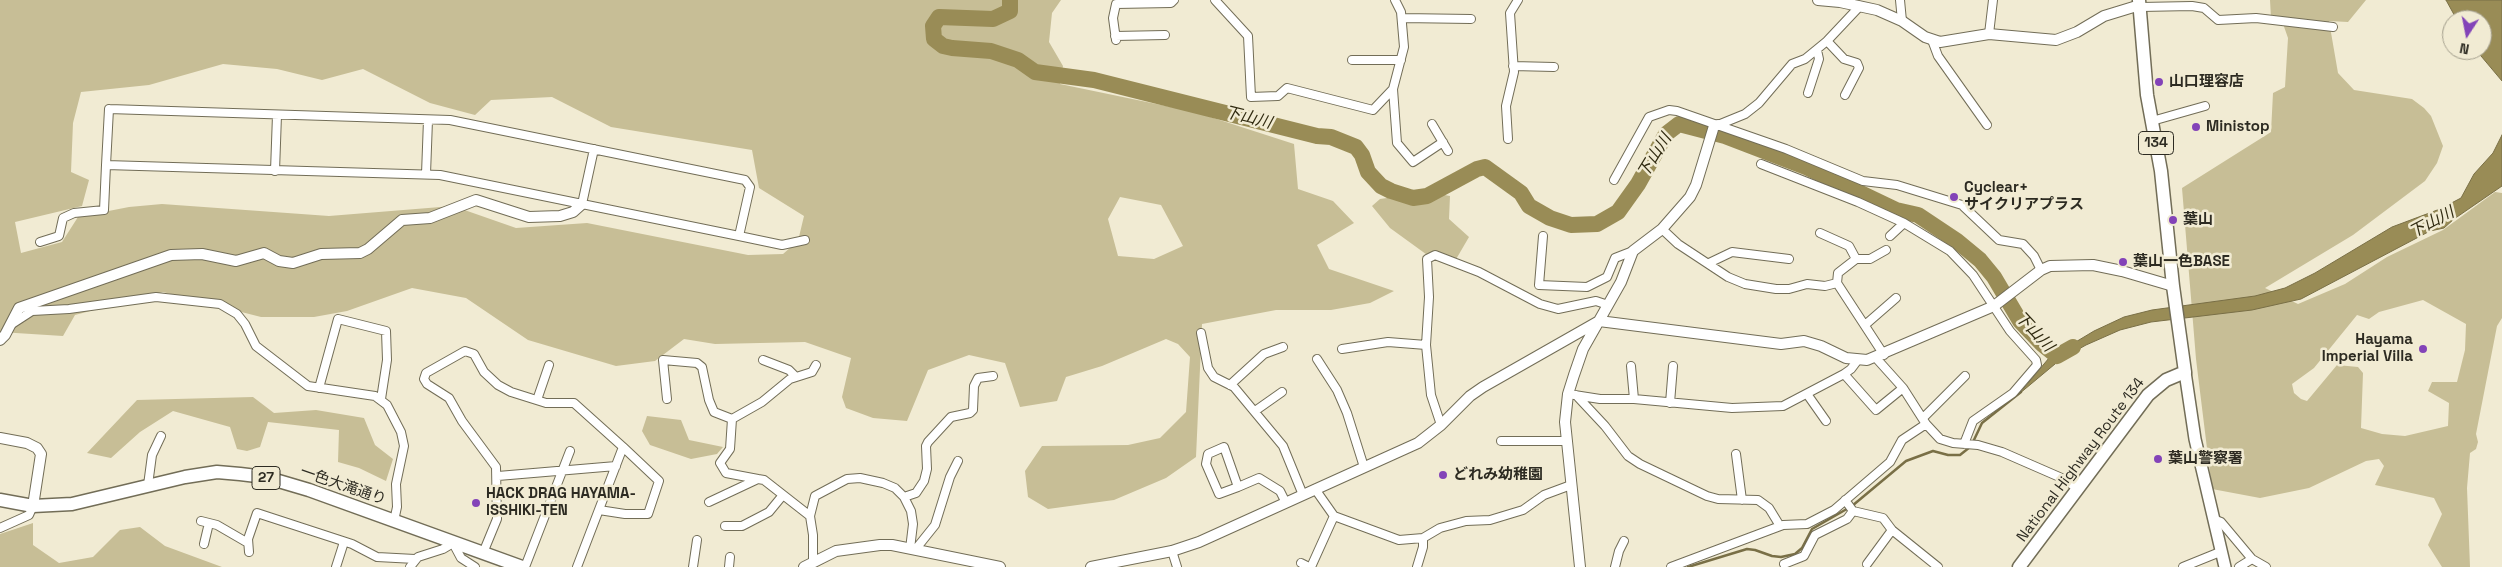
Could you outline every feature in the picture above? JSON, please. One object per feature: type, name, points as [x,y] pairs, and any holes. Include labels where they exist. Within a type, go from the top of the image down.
[{"type":"main road","name":"134","points":[[2140,4],[2147,95],[2161,171],[2173,290],[2185,372]]},
{"type":"main road","name":"National Highway Route 134","points":[[2019,567],[2148,395],[2166,380],[2185,372]]},
{"type":"main road","points":[[2185,372],[2195,439],[2225,567]]},
{"type":"main road","name":"一色大滝通り","points":[[0,500],[33,506],[72,504],[148,485],[217,472],[265,477],[309,490],[524,567]]},
{"type":"street","points":[[1165,35],[1115,38],[1113,18],[1116,4],[1171,3],[1174,0]]},
{"type":"street","points":[[1215,0],[1248,36],[1252,97],[1278,96],[1287,88],[1373,110],[1393,89]]},
{"type":"street","points":[[1395,0],[1402,18],[1404,47],[1393,89],[1397,142],[1413,162],[1443,142]]},
{"type":"street","points":[[1508,139],[1506,106],[1513,66],[1510,12],[1518,0]]},
{"type":"street","points":[[1818,0],[1840,1],[1877,10],[1902,21],[1932,40],[1949,41],[1989,34],[2056,40],[2077,32],[2104,16],[2140,4],[2204,8],[2218,20],[2256,18],[2333,27]]},
{"type":"street","points":[[1900,0],[1902,21]]},
{"type":"street","points":[[1989,34],[1993,0]]},
{"type":"street","points":[[1543,236],[1539,285],[1587,287],[1607,277],[1615,258],[1633,251],[1662,229],[1680,210],[1696,185],[1709,141],[1716,126],[1746,114],[1759,103],[1792,64],[1805,59],[1817,50],[1860,6]]},
{"type":"street","points":[[1402,18],[1471,19]]},
{"type":"street","points":[[1932,40],[1938,56],[1987,125]]},
{"type":"street","points":[[1827,41],[1844,59],[1857,63],[1859,68],[1845,95]]},
{"type":"street","points":[[1808,93],[1819,59],[1817,50]]},
{"type":"street","points":[[1352,60],[1400,60]]},
{"type":"street","points":[[1513,66],[1554,67]]},
{"type":"street","points":[[2152,120],[2205,106]]},
{"type":"street","points":[[40,242],[59,236],[63,218],[74,213],[104,210],[109,109],[450,120],[745,180],[750,187],[740,236]]},
{"type":"street","points":[[1614,180],[1649,117],[1669,110],[1677,111],[1786,149],[1863,181],[1897,185],[1962,205],[1999,240],[2023,244],[2034,256],[2041,270]]},
{"type":"street","points":[[275,171],[277,115]]},
{"type":"street","points":[[426,174],[428,120]]},
{"type":"street","points":[[1432,124],[1448,151]]},
{"type":"street","points":[[0,340],[9,327],[15,313],[27,304],[171,255],[202,254],[236,261],[264,253],[285,263],[321,254],[360,253],[368,249],[402,220],[430,218],[476,200],[529,218],[560,216],[573,212],[582,204],[594,150]]},
{"type":"street","points":[[1761,164],[1822,186],[1904,224],[1950,251],[1997,304],[2010,331],[2036,360],[2037,365],[2013,393],[1973,421],[1969,445]]},
{"type":"street","points":[[106,165],[426,174],[782,245],[804,240]]},
{"type":"street","points":[[1890,236],[1904,224]]},
{"type":"street","points":[[1662,229],[1678,244],[1728,277],[1758,288],[1789,289],[1807,284],[1825,286],[1836,283]]},
{"type":"street","points":[[1820,233],[1850,246],[1856,259]]},
{"type":"street","points":[[1886,250],[1870,259],[1856,259],[1838,273],[1836,283],[1865,325],[1880,356],[1925,421],[1940,439],[2002,452],[2064,480],[2078,489]]},
{"type":"street","points":[[1580,567],[1565,422],[1583,349],[1621,282],[1633,251]]},
{"type":"street","points":[[1708,263],[1732,252],[1789,260]]},
{"type":"street","points":[[1441,425],[1431,395],[1426,345],[1429,297],[1427,258],[1435,255],[1496,280],[1540,304],[1558,309],[1596,301],[1608,305]]},
{"type":"street","points":[[1091,567],[1172,551],[1199,542],[1418,443],[1441,425],[1470,396],[1483,387],[1599,321],[1781,344],[1804,341],[1858,361],[1880,356],[1997,304],[2041,270],[2059,264],[2093,265],[2122,271],[2173,290]]},
{"type":"street","points":[[9,327],[32,311],[44,309],[69,309],[156,297],[220,304],[237,314],[245,324],[256,346],[308,386],[375,396],[381,399],[401,432],[404,446],[396,484],[397,507],[394,521]]},
{"type":"street","points":[[1865,325],[1896,298]]},
{"type":"street","points":[[320,388],[338,319],[386,331],[387,360],[381,399]]},
{"type":"street","points":[[1200,333],[1208,368],[1214,377],[1230,385],[1283,446],[1302,495]]},
{"type":"street","points":[[1342,349],[1388,342],[1426,345]]},
{"type":"street","points":[[1230,385],[1264,354],[1283,347]]},
{"type":"street","points":[[482,553],[497,519],[498,476],[492,459],[462,421],[449,398],[427,384],[424,379],[426,373],[465,351],[474,354],[484,372],[498,385],[511,392],[546,403],[574,403],[660,481],[648,514],[625,514],[598,510]]},
{"type":"street","points":[[1317,359],[1338,390],[1364,467]]},
{"type":"street","points":[[667,399],[663,360],[697,363],[702,367],[709,400],[714,412],[732,419]]},
{"type":"street","points":[[764,360],[789,370],[796,377]]},
{"type":"street","points":[[1572,395],[1600,399],[1634,399],[1732,408],[1783,406],[1844,374],[1858,361]]},
{"type":"street","points":[[537,400],[549,364]]},
{"type":"street","points":[[732,419],[762,402],[790,379],[812,372],[816,366]]},
{"type":"street","points":[[1631,366],[1634,399]]},
{"type":"street","points":[[1670,403],[1673,366]]},
{"type":"street","points":[[1844,374],[1876,410],[1903,388]]},
{"type":"street","points":[[904,497],[916,493],[924,481],[927,469],[926,446],[928,442],[951,417],[970,413],[973,410],[974,386],[978,378],[993,376]]},
{"type":"street","points":[[1784,564],[1804,556],[1815,535],[1847,519],[1850,506],[1890,462],[1902,440],[1925,421],[1965,376]]},
{"type":"street","points":[[1255,412],[1282,392]]},
{"type":"street","points":[[1807,394],[1826,421]]},
{"type":"street","points":[[1572,395],[1605,426],[1628,456],[1640,464],[1707,496],[1758,500],[1764,503],[1780,526]]},
{"type":"street","points":[[732,419],[730,449],[720,463],[726,473],[764,480],[810,516]]},
{"type":"street","points":[[148,485],[152,455],[161,436]]},
{"type":"street","points":[[0,438],[27,443],[37,448],[41,454],[33,506],[29,515],[0,528]]},
{"type":"street","points":[[1501,441],[1566,440]]},
{"type":"street","points":[[1238,487],[1224,447],[1208,454],[1206,464],[1215,491],[1218,494],[1238,487],[1260,478],[1280,491],[1286,503]]},
{"type":"street","points":[[577,567],[623,448]]},
{"type":"street","points":[[524,567],[570,451]]},
{"type":"street","points":[[1736,454],[1742,500]]},
{"type":"street","points":[[912,549],[935,525],[950,477],[958,461]]},
{"type":"street","points":[[498,476],[616,466]]},
{"type":"street","points":[[808,564],[813,535],[810,516],[815,496],[847,479],[860,478],[883,483],[895,488],[904,497],[913,524],[912,549]]},
{"type":"street","points":[[709,502],[758,480]]},
{"type":"street","points":[[1315,489],[1334,516],[1400,540],[1423,538],[1440,528],[1466,521],[1490,520],[1523,510],[1544,494],[1571,485]]},
{"type":"street","points":[[725,526],[742,526],[769,512],[783,495]]},
{"type":"street","points":[[1671,567],[1780,526],[1807,524],[1834,510],[1850,506],[1883,518],[1892,530],[1938,567]]},
{"type":"street","points":[[249,552],[248,543],[257,513],[344,542],[377,557],[415,559],[443,549],[453,543],[461,558],[475,567]]},
{"type":"street","points":[[1307,566],[1334,516]]},
{"type":"street","points":[[2213,519],[2221,522],[2252,559],[2266,567]]},
{"type":"street","points":[[204,544],[205,522],[217,525],[248,543]]},
{"type":"street","points":[[1867,564],[1892,530]]},
{"type":"street","points":[[1417,567],[1423,547],[1423,538]]},
{"type":"street","points":[[693,567],[697,540]]},
{"type":"street","points":[[1615,567],[1624,541]]},
{"type":"street","points":[[336,567],[344,542]]},
{"type":"street","points":[[808,564],[836,551],[869,545],[892,545],[968,564],[1000,567]]},
{"type":"street","points":[[1172,551],[1176,567]]},
{"type":"street","points":[[2183,567],[2220,552]]},
{"type":"street","points":[[729,567],[730,557]]},
{"type":"street","points":[[410,567],[415,559]]},
{"type":"street","points":[[2239,567],[2252,559]]},
{"type":"shaded area","points":[[0,0],[1061,0],[1052,13],[1049,42],[1063,66],[1060,84],[1195,112],[1294,144],[1298,189],[1333,201],[1354,223],[1317,245],[1329,269],[1394,291],[1370,303],[1331,310],[1276,310],[1202,324],[1196,457],[1166,478],[1114,500],[1048,509],[1028,497],[1025,471],[1042,446],[1128,445],[1160,438],[1186,412],[1190,357],[1178,344],[1166,339],[1102,366],[1066,377],[1057,401],[1020,407],[1005,363],[969,355],[928,370],[907,421],[873,418],[846,408],[842,397],[851,358],[805,342],[715,344],[684,339],[655,361],[616,366],[528,340],[466,298],[412,288],[347,311],[314,317],[261,317],[163,292],[75,315],[63,336],[0,332]],"holes":[[[223,64],[277,69],[322,80],[363,69],[430,103],[475,115],[491,100],[552,97],[611,127],[752,150],[759,188],[804,216],[798,241],[783,254],[748,255],[587,223],[516,228],[453,206],[329,216],[162,204],[129,207],[78,217],[62,242],[21,253],[15,222],[82,206],[89,180],[71,172],[73,123],[81,92],[149,85]],[[1120,197],[1161,205],[1183,246],[1154,259],[1118,256],[1108,219]]]},
{"type":"shaded area","points":[[2270,0],[2366,0],[2348,22],[2329,21],[2338,73],[2354,90],[2412,99],[2431,116],[2443,146],[2437,163],[2425,181],[2353,235],[2265,288],[2298,304],[2345,284],[2387,257],[2443,230],[2495,192],[2502,193],[2502,318],[2497,326],[2476,434],[2478,442],[2476,449],[2470,453],[2467,488],[2470,567],[2442,567],[2428,545],[2442,514],[2434,498],[2375,485],[2384,466],[2379,459],[2366,461],[2309,488],[2260,498],[2212,489],[2196,359],[2182,188],[2271,132],[2273,93],[2285,87],[2288,38],[2281,18],[2271,18]],"holes":[[[2423,300],[2466,324],[2465,350],[2457,382],[2432,382],[2428,391],[2449,403],[2448,426],[2405,436],[2382,434],[2361,428],[2363,373],[2358,367],[2337,365],[2307,401],[2294,393],[2292,384],[2314,368],[2357,315],[2369,319],[2379,312]]]},
{"type":"shaded area","points":[[1428,192],[1450,196],[1449,219],[1469,237],[1455,261],[1437,261],[1430,257],[1390,228],[1372,206],[1380,199]]},
{"type":"shaded area","points":[[253,397],[274,413],[316,410],[364,418],[375,445],[393,459],[386,481],[359,468],[338,462],[339,430],[268,422],[260,447],[247,451],[237,449],[230,427],[173,411],[140,432],[111,458],[87,453],[137,400]]},
{"type":"shaded area","points":[[647,416],[681,420],[689,440],[723,447],[717,454],[691,459],[650,445],[642,431]]},
{"type":"shaded area","points":[[33,523],[33,545],[59,563],[93,557],[120,530],[140,527],[165,546],[222,567],[0,567],[0,534]]},
{"type":"water","points":[[2446,0],[2502,0],[2502,81],[2484,60],[2492,60],[2492,10],[2452,10]]},
{"type":"water","points":[[2502,135],[2502,186],[2444,228],[2430,231],[2301,299],[2252,310],[2151,322],[2120,330],[2086,345],[2061,359],[2019,394],[2049,358],[2094,331],[2124,317],[2152,310],[2255,296],[2285,288],[2315,273],[2392,227],[2440,209],[2461,198],[2474,174],[2493,153]]},
{"type":"waterway","name":"下山川","points":[[1010,0],[1010,11],[993,19],[939,17],[933,26],[934,39],[943,46],[952,48],[991,51],[1018,60],[1035,72],[1094,80],[1317,136],[1331,137],[1356,147],[1362,155],[1368,172],[1381,186],[1413,198],[1427,196],[1477,169],[1485,167],[1521,193],[1529,206],[1550,218],[1571,225],[1597,224],[1618,212],[1638,184],[1666,134],[1679,124],[1725,136],[1806,167],[1896,210],[1918,215],[1957,241],[1980,260],[1994,277],[2020,321],[2042,344],[2057,356],[2073,347]]},
{"type":"waterway","points":[[1973,442],[1982,423],[2021,392]]},
{"type":"waterway","points":[[1688,567],[1747,549],[1781,557],[1795,554],[1802,548],[1812,529],[1852,506],[1906,461],[1933,451],[1948,455],[1960,455],[1970,447]]},
{"type":"place","name":"山口理容店","points":[[2159,82]]},
{"type":"place","name":"Ministop","points":[[2196,127]]},
{"type":"place","name":"Cyclear+ サイクリアプラス","points":[[1954,197]]},
{"type":"place","name":"葉山","points":[[2173,220]]},
{"type":"place","name":"葉山一色BASE","points":[[2123,262]]},
{"type":"place","name":"Hayama Imperial Villa","points":[[2423,349]]},
{"type":"place","name":"葉山警察署","points":[[2158,459]]},
{"type":"place","name":"どれみ幼稚園","points":[[1443,475]]},
{"type":"place","name":"HACK DRAG HAYAMA- ISSHIKI-TEN","points":[[476,503]]}]
